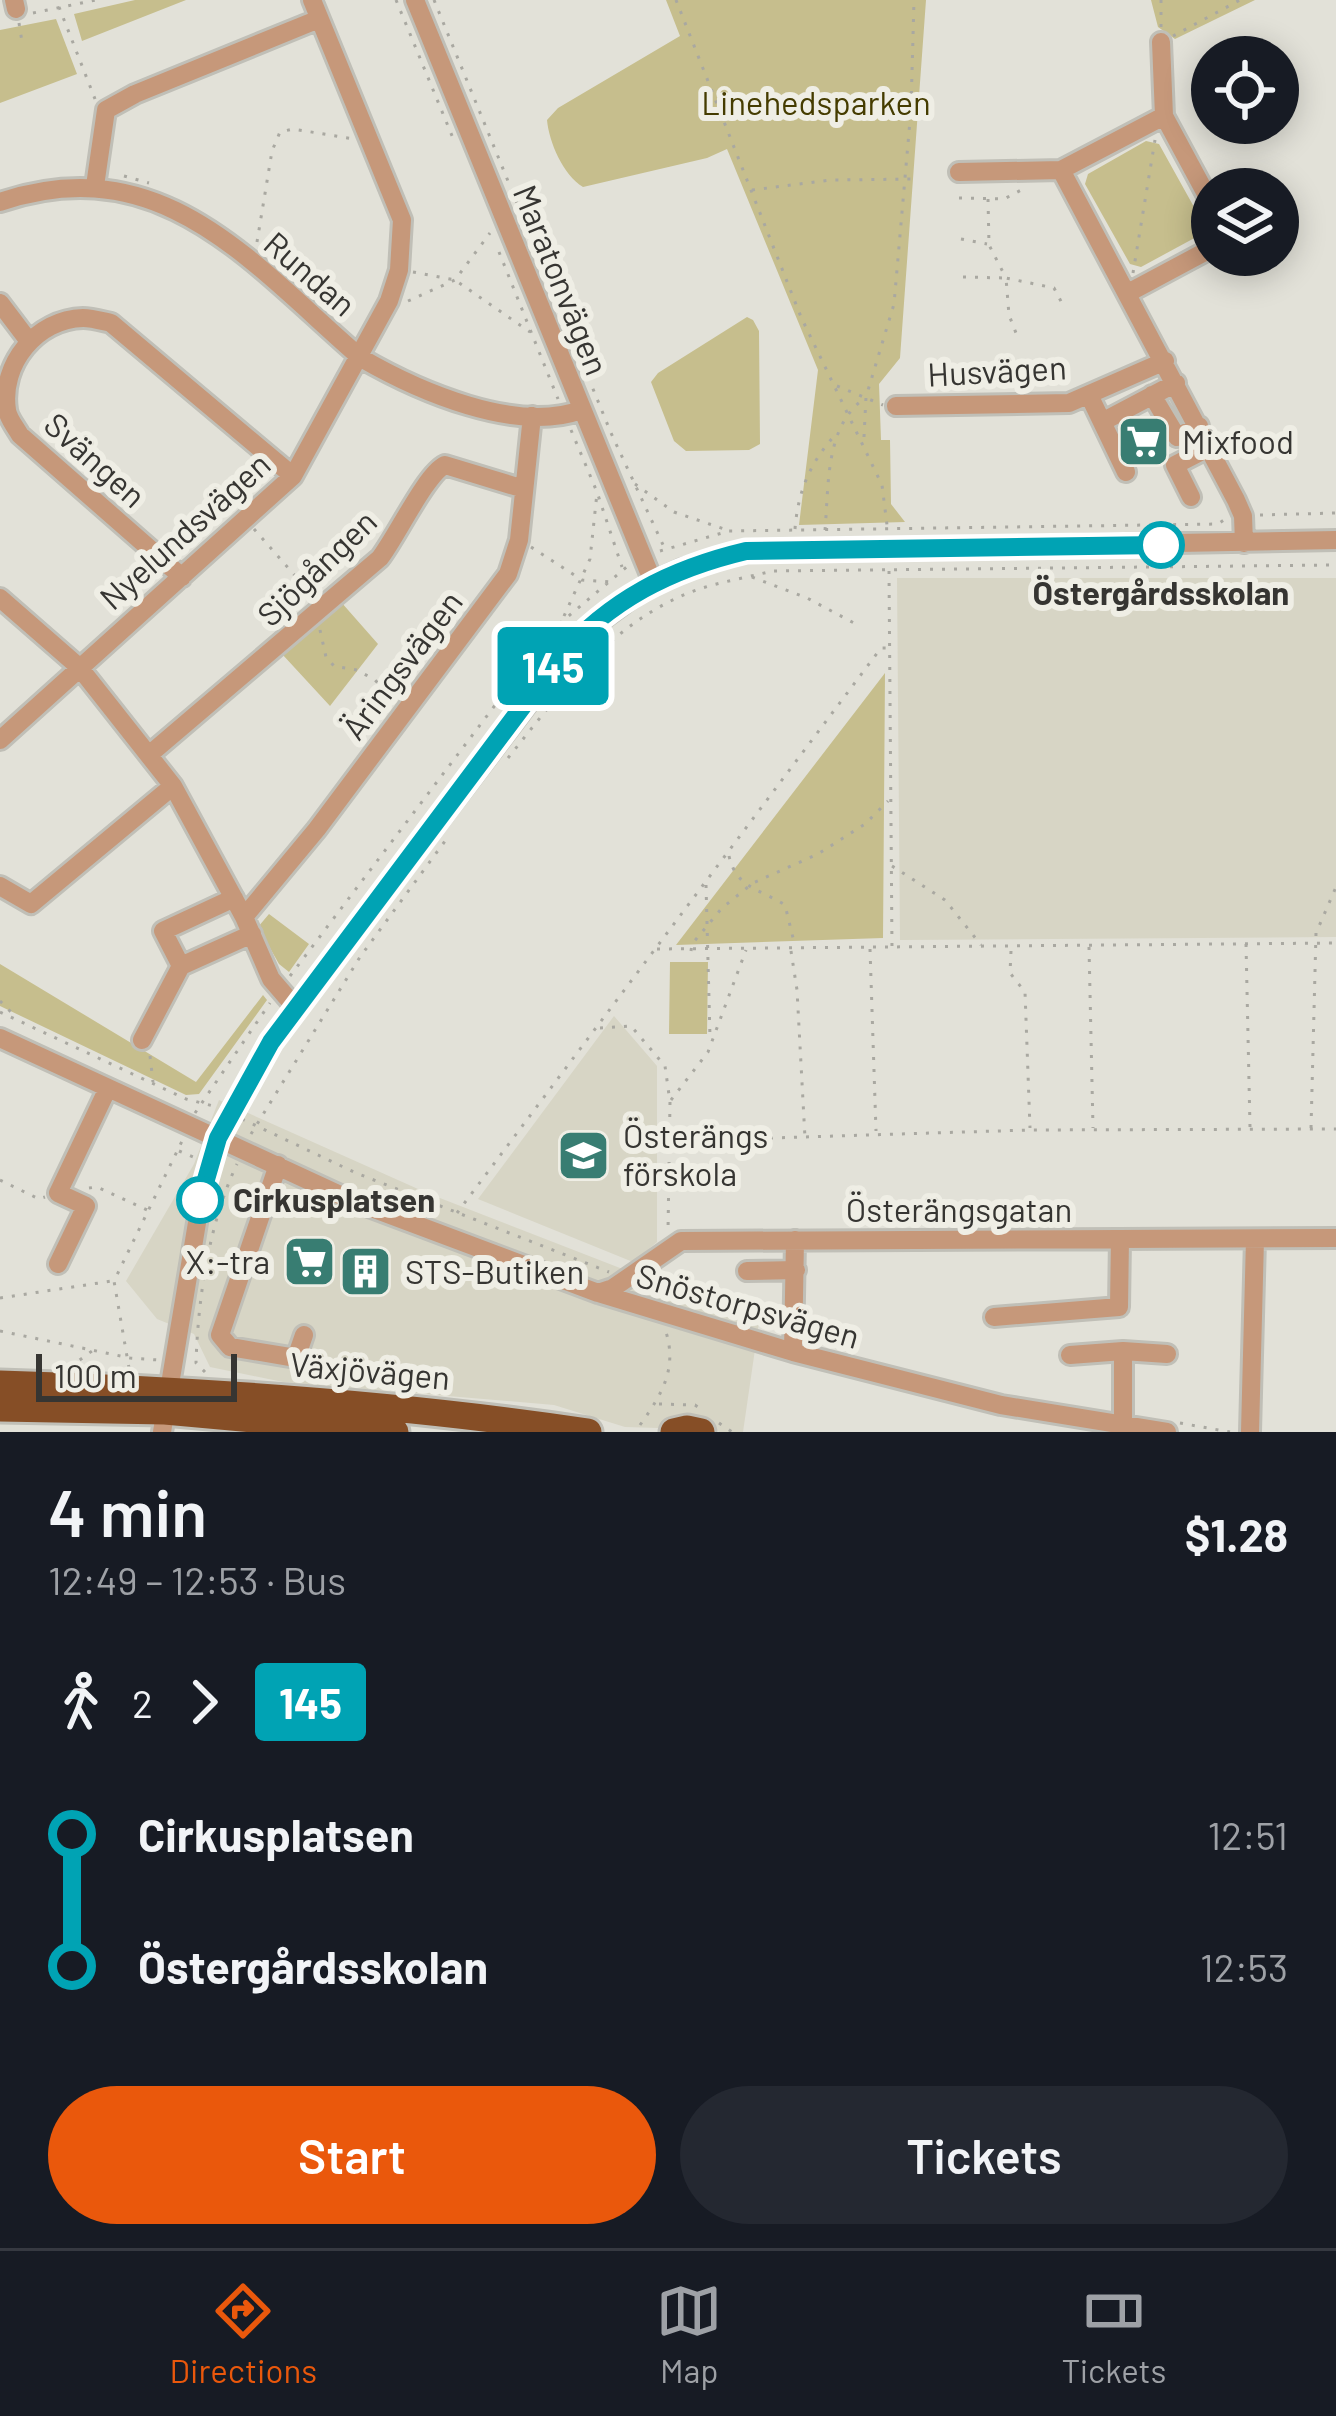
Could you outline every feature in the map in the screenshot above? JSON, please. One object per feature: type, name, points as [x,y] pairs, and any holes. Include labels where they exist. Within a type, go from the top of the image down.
[{"type":"highway","name":"Växjövägen","points":[[0,1384],[128,1388],[165,1411]]},
{"type":"highway","name":"Växjövägen","points":[[165,1411],[208,1394],[356,1405],[589,1432]]},
{"type":"highway","name":"Växjövägen","points":[[0,1408],[165,1411],[395,1432]]},
{"type":"highway","points":[[674,1432],[701,1432]]},
{"type":"street","name":"Nyelundsvägen","points":[[0,740],[293,476],[389,301],[399,270],[402,220],[312,0]]},
{"type":"street","name":"Maratonvägen","points":[[415,0],[573,413],[652,582]]},
{"type":"street","points":[[95,186],[106,110],[319,20]]},
{"type":"street","points":[[1161,42],[1164,116],[1192,168]]},
{"type":"street","points":[[959,172],[1061,170],[1164,116]]},
{"type":"street","points":[[1061,170],[1210,447],[1243,516],[1244,542]]},
{"type":"street","name":"Rundan","points":[[0,202],[26,193],[95,186],[164,203],[197,220],[361,358],[446,398],[532,416],[573,413]]},
{"type":"street","points":[[1128,293],[1191,259]]},
{"type":"street","points":[[0,303],[28,340],[49,327],[81,318],[111,323],[293,476]]},
{"type":"street","name":"Svängen","points":[[28,340],[12,364],[7,411],[20,435],[182,578]]},
{"type":"street","name":"Husvägen","points":[[896,406],[1069,403],[1165,361]]},
{"type":"street","points":[[1102,422],[1176,383]]},
{"type":"street","points":[[1089,394],[1126,472]]},
{"type":"street","points":[[1152,395],[1177,437],[1199,426]]},
{"type":"street","name":"Äringsvägen","points":[[182,966],[248,925],[262,899],[508,574],[519,540],[532,416]]},
{"type":"street","points":[[1191,497],[1175,465],[1210,447]]},
{"type":"street","name":"Sjögången","points":[[150,754],[380,558],[434,470],[445,465],[524,489]]},
{"type":"street","points":[[165,1411],[200,1200],[230,1112],[296,1008],[559,658],[599,618],[682,568],[746,551],[1336,540]]},
{"type":"street","points":[[0,598],[79,667],[150,754],[234,898],[279,990],[296,1008]]},
{"type":"street","points":[[0,886],[31,904],[172,785]]},
{"type":"street","points":[[142,1040],[182,966],[163,931],[234,898]]},
{"type":"street","name":"Snöstorpsvägen","points":[[1,1042],[352,1201],[598,1293],[1057,1423],[1171,1427]]},
{"type":"street","points":[[58,1264],[86,1206],[58,1193],[108,1088]]},
{"type":"street","points":[[278,1166],[220,1335],[230,1347],[296,1358],[304,1335]]},
{"type":"street","name":"Österängsgatan","points":[[674,1245],[795,1240],[1336,1238]]},
{"type":"street","points":[[994,1317],[1119,1307],[1120,1239]]},
{"type":"street","points":[[1250,1432],[1255,1239]]},
{"type":"street","points":[[794,1352],[795,1240]]},
{"type":"street","points":[[598,1293],[627,1279],[674,1245]]},
{"type":"street","points":[[747,1270],[796,1270]]},
{"type":"street","points":[[209,1297],[231,1305]]},
{"type":"street","points":[[1123,1352],[1123,1425]]},
{"type":"street","points":[[1070,1355],[1167,1354]]},
{"type":"path","points":[[22,42],[18,16],[96,0]]},
{"type":"path","points":[[397,0],[457,148]]},
{"type":"path","points":[[434,0],[632,482],[665,549]]},
{"type":"path","points":[[676,0],[801,316],[882,485],[887,526]]},
{"type":"path","points":[[864,443],[866,397],[894,304],[914,0]]},
{"type":"path","points":[[1161,0],[1161,42],[1240,0]]},
{"type":"path","points":[[58,7],[93,99],[116,104]]},
{"type":"path","points":[[1128,293],[1154,144],[1164,116]]},
{"type":"path","points":[[256,250],[272,152],[280,132],[293,129],[370,142]]},
{"type":"path","points":[[752,190],[831,180],[916,179]]},
{"type":"path","points":[[959,199],[1004,199],[1019,191]]},
{"type":"path","points":[[988,199],[988,244],[1006,278],[1009,315],[1016,333]]},
{"type":"path","points":[[389,301],[398,304],[455,280],[491,232]]},
{"type":"path","points":[[961,239],[988,244]]},
{"type":"path","points":[[500,252],[533,334],[573,413],[622,568]]},
{"type":"path","points":[[399,270],[455,280],[533,334]]},
{"type":"path","points":[[963,278],[1006,278],[1054,288],[1064,307]]},
{"type":"path","points":[[835,385],[896,406]]},
{"type":"path","points":[[795,530],[813,460],[836,434],[848,410],[866,397]]},
{"type":"path","points":[[825,530],[836,434]]},
{"type":"path","points":[[632,482],[674,512],[729,530]]},
{"type":"path","points":[[562,621],[582,580],[595,532],[597,492]]},
{"type":"path","points":[[128,1388],[130,1358],[123,1349],[114,1281],[200,1103],[279,990],[562,621],[622,568],[729,530],[1217,524],[1228,517],[1336,513]]},
{"type":"path","points":[[246,520],[317,614],[326,657],[334,666],[357,670],[374,680],[406,712]]},
{"type":"path","points":[[519,540],[582,580],[611,582]]},
{"type":"path","points":[[507,758],[577,671],[622,632],[691,592],[772,571],[1334,566]]},
{"type":"path","points":[[889,571],[892,948]]},
{"type":"path","points":[[751,576],[854,623]]},
{"type":"path","points":[[457,1213],[881,648],[891,648]]},
{"type":"path","points":[[691,951],[707,926],[748,887],[818,854],[865,824],[890,799]]},
{"type":"path","points":[[208,1394],[209,1372],[201,1371],[196,1363],[197,1330],[211,1249],[233,1172],[255,1125],[360,957],[452,831]]},
{"type":"path","points":[[729,854],[732,870],[748,887],[785,905],[797,990],[805,1138]]},
{"type":"path","points":[[892,866],[945,900],[982,947]]},
{"type":"path","points":[[706,883],[710,1040]]},
{"type":"path","points":[[1311,1130],[1315,944],[1336,887]]},
{"type":"path","points":[[656,949],[1336,943]]},
{"type":"path","points":[[1246,944],[1250,1129]]},
{"type":"path","points":[[1089,946],[1093,1130]]},
{"type":"path","points":[[870,948],[876,1133]]},
{"type":"path","points":[[1011,948],[1010,973],[1025,992],[1030,1130]]},
{"type":"path","points":[[670,1102],[694,1075],[746,950]]},
{"type":"path","points":[[0,1001],[19,1020]]},
{"type":"path","points":[[0,1012],[153,1084],[230,1112],[356,1173],[672,1298],[664,1324],[674,1354],[668,1379],[640,1425]]},
{"type":"path","points":[[598,1028],[631,1026],[665,1066],[674,1245]]},
{"type":"path","points":[[142,1040],[151,1057],[153,1084]]},
{"type":"path","points":[[770,1138],[1030,1130],[1336,1129]]},
{"type":"path","points":[[0,1298],[114,1281]]},
{"type":"path","points":[[0,1331],[130,1358]]},
{"type":"path","points":[[69,1368],[93,1350]]},
{"type":"path","points":[[1171,1427],[1230,1432]]},
{"type":"shaded area","name":"Östergårdsskolan","points":[[897,578],[1336,578],[1336,937],[900,940]]},
{"type":"shaded area","name":"Österängs förskola","points":[[614,1016],[657,1066],[657,1242],[633,1262],[478,1199]]},
{"type":"shaded area","points":[[219,1100],[427,1193],[759,1322],[743,1432],[719,1432],[703,1419],[674,1420],[658,1428],[625,1427],[554,1405],[283,1382],[210,1367],[194,1334],[157,1319],[126,1281],[194,1164]]},
{"type":"green space","points":[[135,0],[186,0],[82,41],[74,14]]},
{"type":"green space","name":"Linehedsparken","points":[[666,0],[926,0],[900,358],[879,384],[881,440],[890,440],[891,504],[905,522],[799,525],[818,370],[727,149],[583,187],[558,157],[547,120],[558,108],[680,36]]},
{"type":"green space","points":[[1151,0],[1255,0],[1175,39],[1158,27]]},
{"type":"green space","points":[[56,19],[77,74],[0,103],[0,30]]},
{"type":"green space","points":[[1146,141],[1159,144],[1191,202],[1191,240],[1141,267],[1130,264],[1085,184],[1088,174]]},
{"type":"green space","points":[[747,317],[759,331],[760,444],[749,450],[686,451],[674,441],[651,382]]},
{"type":"green space","points":[[341,602],[378,644],[330,706],[282,654]]},
{"type":"green space","points":[[885,673],[883,938],[676,945]]},
{"type":"green space","points":[[269,914],[309,944],[289,972],[279,964],[258,927]]},
{"type":"green space","points":[[670,962],[708,962],[707,1034],[669,1034]]},
{"type":"green space","points":[[0,964],[196,1082],[263,995],[267,1000],[199,1094],[186,1095],[0,1006]]},
{"type":"bus line","name":"145","points":[[200,1200],[218,1138],[271,1042],[559,658],[628,597],[682,568],[746,551],[1161,545]]},
{"type":"place","name":"Mixfood","points":[[1143,442]]},
{"type":"place","name":"Östergårdsskolan","points":[[1161,545]]},
{"type":"place","name":"Österängs förskola","points":[[584,1155]]},
{"type":"place","name":"Cirkusplatsen","points":[[200,1200]]},
{"type":"place","name":"X:-tra","points":[[309,1262]]},
{"type":"place","name":"STS-Butiken","points":[[366,1272]]}]
